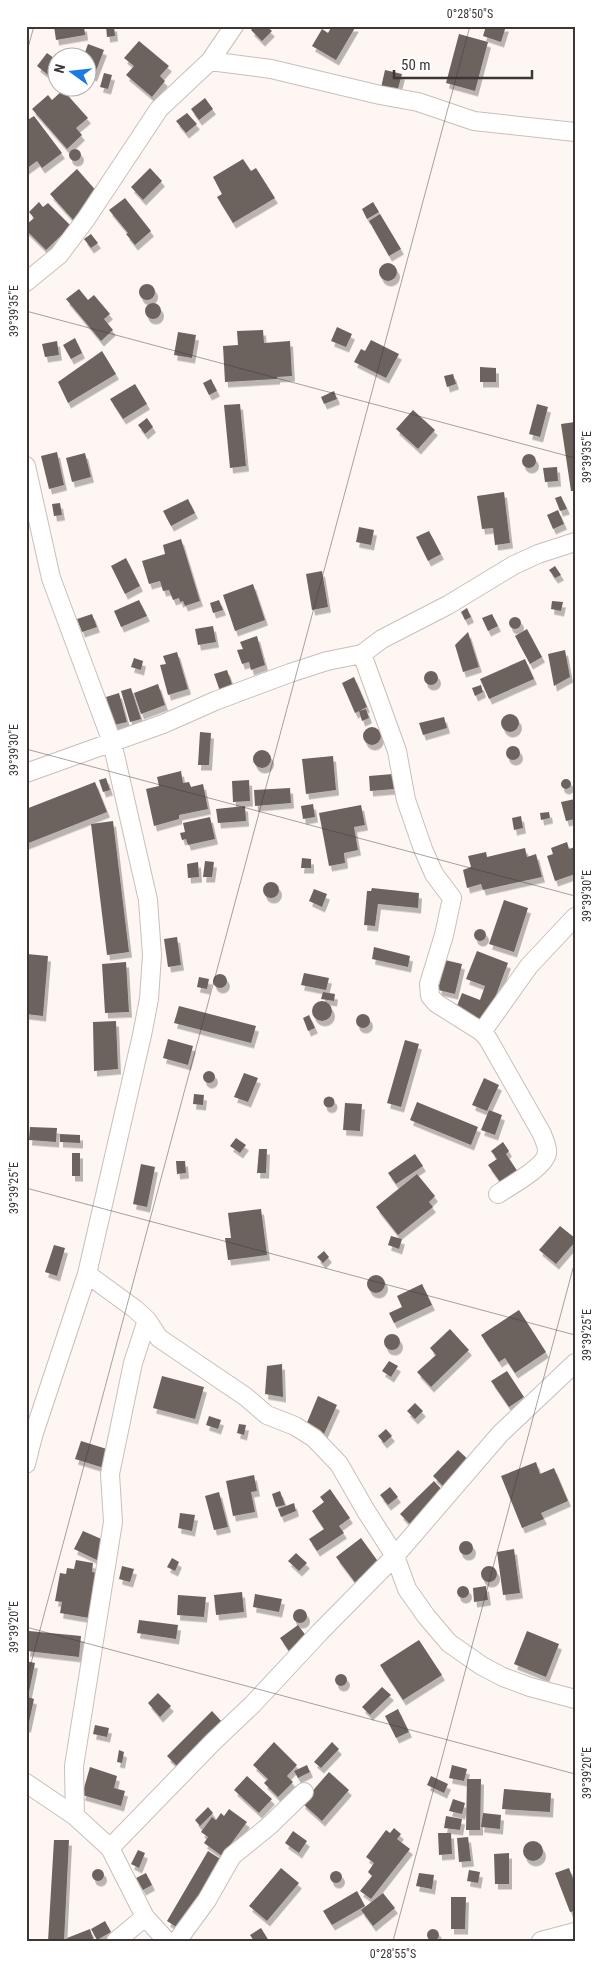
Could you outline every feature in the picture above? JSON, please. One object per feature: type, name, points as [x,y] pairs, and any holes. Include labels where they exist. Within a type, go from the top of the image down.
[{"type":"street","points":[[26,282],[59,255],[86,219],[159,109],[210,61],[234,26]]},
{"type":"street","points":[[210,61],[271,68],[380,95],[418,102],[474,121],[575,132]]},
{"type":"street","points":[[26,466],[52,578],[112,742],[148,900],[152,955],[149,999],[142,1035],[87,1274],[33,1436],[26,1464]]},
{"type":"street","points":[[26,773],[290,673],[327,661],[362,654],[382,639],[448,605],[514,565],[538,554],[575,542]]},
{"type":"street","points":[[362,654],[397,751],[406,800],[423,850],[434,874],[452,898],[429,984],[430,996],[436,1003],[482,1032],[537,1125],[548,1148],[546,1158],[540,1165],[498,1194]]},
{"type":"street","points":[[482,1032],[529,966],[575,917]]},
{"type":"street","points":[[87,1274],[135,1309],[147,1320],[159,1338],[246,1396],[267,1415],[296,1426],[314,1438],[339,1464],[395,1556],[408,1589],[426,1616],[449,1643],[482,1666],[503,1677],[530,1687],[575,1699]]},
{"type":"street","points":[[76,1816],[74,1766],[113,1522],[110,1474],[131,1371],[147,1320]]},
{"type":"street","points":[[110,1848],[253,1704],[320,1632],[395,1556],[500,1434],[575,1362]]},
{"type":"street","points":[[26,1784],[76,1816],[110,1848],[145,1916],[167,1941]]},
{"type":"street","points":[[176,1941],[207,1900],[232,1856],[269,1826],[304,1792]]},
{"type":"street","points":[[116,1941],[145,1916]]},
{"type":"street","points":[[541,1941],[575,1932]]},
{"type":"building","points":[[54,26],[84,26],[85,35],[56,40]]},
{"type":"building","points":[[106,26],[114,26],[115,36],[107,37]]},
{"type":"building","points":[[255,26],[266,26],[272,31],[262,41],[251,30]]},
{"type":"building","points":[[332,26],[356,26],[336,60],[312,46],[322,29],[328,33]]},
{"type":"building","points":[[486,26],[506,26],[501,42],[483,36]]},
{"type":"building","points":[[459,34],[488,42],[475,91],[446,83]]},
{"type":"building","points":[[139,41],[169,66],[160,76],[165,81],[152,97],[126,75],[134,66],[124,58]]},
{"type":"building","points":[[88,44],[104,50],[98,66],[98,48],[87,48]]},
{"type":"building","points":[[47,53],[48,54],[48,75],[37,66]]},
{"type":"building","points":[[385,70],[402,74],[396,96],[380,92]]},
{"type":"building","points":[[104,73],[112,75],[108,89],[100,87]]},
{"type":"building","points":[[48,95],[48,98],[52,100],[54,98],[70,98],[88,118],[76,128],[82,135],[67,149],[32,109]]},
{"type":"building","points":[[205,98],[213,109],[199,120],[191,109]]},
{"type":"building","points":[[187,113],[197,124],[186,133],[176,121]]},
{"type":"building","points":[[34,116],[62,153],[42,168],[37,161],[26,169],[26,121]]},
{"type":"building","points":[[73,149],[77,149],[81,155],[77,161],[73,161],[69,157],[69,153]]},
{"type":"building","points":[[243,159],[251,171],[256,168],[275,198],[233,223],[217,197],[222,194],[213,177]]},
{"type":"building","points":[[150,168],[162,181],[143,200],[131,187]]},
{"type":"building","points":[[77,169],[99,194],[74,221],[50,194]]},
{"type":"building","points":[[125,198],[151,231],[135,245],[126,234],[128,233],[109,210]]},
{"type":"building","points":[[39,202],[43,207],[48,203],[71,226],[46,250],[26,230],[26,225],[34,218],[29,212]]},
{"type":"building","points":[[373,202],[379,212],[367,219],[362,209]]},
{"type":"building","points":[[380,214],[401,249],[389,256],[369,221]]},
{"type":"building","points":[[91,234],[98,243],[91,248],[84,239]]},
{"type":"building","points":[[384,263],[392,263],[397,268],[395,279],[384,281],[379,276],[379,268]]},
{"type":"building","points":[[147,284],[153,286],[155,292],[153,298],[147,300],[141,298],[139,292],[141,286]]},
{"type":"building","points":[[79,289],[88,300],[94,295],[110,314],[104,319],[113,330],[101,341],[66,299]]},
{"type":"building","points":[[150,303],[156,303],[161,308],[159,317],[150,319],[145,314],[145,308]]},
{"type":"building","points":[[337,327],[352,334],[346,347],[331,341]]},
{"type":"building","points":[[263,330],[264,343],[290,341],[292,376],[277,377],[277,379],[225,382],[223,346],[238,345],[237,331]]},
{"type":"building","points":[[178,332],[196,335],[192,358],[174,355]]},
{"type":"building","points":[[75,338],[82,353],[71,359],[63,345]]},
{"type":"building","points":[[371,340],[399,354],[386,378],[354,362],[361,349],[365,351]]},
{"type":"building","points":[[57,341],[59,355],[45,357],[42,344]]},
{"type":"building","points":[[102,351],[116,374],[68,403],[58,382]]},
{"type":"building","points":[[480,367],[496,368],[496,382],[480,382]]},
{"type":"building","points":[[453,374],[456,384],[447,387],[444,376]]},
{"type":"building","points":[[211,379],[217,391],[209,395],[203,383]]},
{"type":"building","points":[[135,384],[147,404],[123,419],[110,399]]},
{"type":"building","points":[[334,391],[337,399],[324,404],[321,397]]},
{"type":"building","points":[[240,404],[246,466],[230,468],[224,405]]},
{"type":"building","points":[[537,404],[548,407],[540,437],[529,434]]},
{"type":"building","points":[[413,410],[435,430],[418,449],[396,429]]},
{"type":"building","points":[[147,418],[153,427],[145,434],[138,425]]},
{"type":"building","points":[[575,422],[575,491],[571,491],[561,424]]},
{"type":"building","points":[[57,452],[64,485],[49,489],[41,456]]},
{"type":"building","points":[[85,453],[91,477],[72,482],[66,458]]},
{"type":"building","points":[[529,454],[534,456],[536,461],[534,466],[529,468],[524,466],[522,461],[524,456]]},
{"type":"building","points":[[557,467],[558,481],[545,482],[543,468]]},
{"type":"building","points":[[504,492],[510,543],[495,545],[493,528],[482,529],[477,496]]},
{"type":"building","points":[[561,496],[567,509],[560,511],[555,498]]},
{"type":"building","points":[[188,499],[195,513],[171,526],[163,511]]},
{"type":"building","points":[[60,503],[62,515],[54,516],[52,504]]},
{"type":"building","points":[[558,510],[564,524],[553,529],[547,515]]},
{"type":"building","points":[[359,527],[374,530],[371,545],[356,542]]},
{"type":"building","points":[[429,531],[441,554],[428,561],[416,537]]},
{"type":"building","points":[[181,539],[200,601],[185,606],[183,601],[180,602],[179,598],[173,600],[169,590],[163,591],[160,581],[149,584],[142,561],[165,554],[163,545]]},
{"type":"building","points":[[126,558],[140,586],[125,594],[111,566]]},
{"type":"building","points":[[555,566],[561,575],[555,578],[549,570]]},
{"type":"building","points":[[322,571],[328,607],[312,610],[306,574]]},
{"type":"building","points":[[253,584],[265,620],[235,631],[223,595]]},
{"type":"building","points":[[139,600],[147,616],[121,627],[114,611]]},
{"type":"building","points":[[219,600],[223,610],[213,613],[210,603]]},
{"type":"building","points":[[552,601],[563,602],[561,611],[551,609]]},
{"type":"building","points":[[467,608],[471,617],[465,620],[461,612]]},
{"type":"building","points":[[92,614],[97,627],[82,632],[77,619]]},
{"type":"building","points":[[492,614],[498,626],[488,631],[482,618]]},
{"type":"building","points":[[517,617],[520,618],[520,628],[513,629],[510,628],[509,621],[510,618]]},
{"type":"building","points":[[213,626],[216,642],[198,645],[195,629]]},
{"type":"building","points":[[527,629],[542,657],[530,664],[515,636]]},
{"type":"building","points":[[468,632],[479,667],[463,672],[455,645]]},
{"type":"building","points":[[257,636],[265,665],[251,670],[249,662],[242,664],[237,650],[243,649],[240,642]]},
{"type":"building","points":[[565,650],[570,677],[554,686],[548,654]]},
{"type":"building","points":[[177,652],[188,689],[168,695],[160,665],[166,664],[163,656]]},
{"type":"building","points":[[134,658],[143,661],[141,670],[131,667]]},
{"type":"building","points":[[525,659],[534,679],[489,699],[480,679]]},
{"type":"building","points":[[227,670],[234,690],[221,694],[214,674]]},
{"type":"building","points":[[431,671],[436,673],[438,678],[436,683],[431,685],[426,683],[424,678],[426,673]]},
{"type":"building","points":[[354,677],[367,707],[355,713],[342,683]]},
{"type":"building","points":[[158,684],[165,705],[141,714],[134,693]]},
{"type":"building","points":[[481,685],[483,692],[475,696],[472,688]]},
{"type":"building","points":[[131,688],[141,719],[130,722],[121,691]]},
{"type":"building","points":[[119,693],[127,722],[114,725],[106,697]]},
{"type":"building","points":[[366,709],[369,718],[362,721],[359,711]]},
{"type":"building","points":[[506,714],[514,714],[519,719],[517,730],[506,732],[501,727],[501,719]]},
{"type":"building","points":[[444,717],[447,728],[423,735],[419,723]]},
{"type":"building","points":[[372,727],[378,730],[381,736],[378,742],[372,745],[366,742],[363,736],[366,730]]},
{"type":"building","points":[[200,732],[211,733],[209,765],[198,765]]},
{"type":"building","points":[[513,746],[518,748],[520,753],[518,758],[513,760],[508,758],[506,753],[508,748]]},
{"type":"building","points":[[262,750],[268,753],[271,759],[268,765],[262,768],[256,765],[253,759],[256,753]]},
{"type":"building","points":[[333,756],[336,790],[306,794],[302,759]]},
{"type":"building","points":[[181,771],[183,783],[189,782],[191,787],[203,784],[208,809],[179,815],[179,819],[154,826],[146,789],[159,786],[157,777]]},
{"type":"building","points":[[393,774],[394,789],[370,791],[369,776]]},
{"type":"building","points":[[106,778],[110,790],[103,792],[99,780]]},
{"type":"building","points":[[564,779],[568,779],[571,784],[570,788],[564,789],[561,786],[561,782]]},
{"type":"building","points":[[249,780],[250,801],[233,802],[232,781]]},
{"type":"building","points":[[95,782],[107,812],[26,844],[26,809]]},
{"type":"building","points":[[290,788],[291,803],[255,806],[254,790]]},
{"type":"building","points":[[575,799],[575,819],[566,821],[561,802]]},
{"type":"building","points":[[313,804],[315,817],[303,819],[301,806]]},
{"type":"building","points":[[361,805],[365,825],[354,827],[358,850],[344,853],[345,863],[329,866],[319,813]]},
{"type":"building","points":[[245,806],[246,821],[218,823],[216,809]]},
{"type":"building","points":[[549,812],[550,818],[541,820],[540,813]]},
{"type":"building","points":[[521,816],[523,828],[514,830],[512,818]]},
{"type":"building","points":[[210,817],[215,839],[188,845],[186,839],[182,840],[180,833],[185,832],[183,823]]},
{"type":"building","points":[[113,821],[129,952],[107,955],[91,824]]},
{"type":"building","points":[[567,842],[569,849],[575,847],[575,874],[555,881],[547,856],[553,854],[551,848]]},
{"type":"building","points":[[525,848],[527,857],[536,854],[542,877],[483,890],[481,884],[467,888],[463,870],[471,867],[468,856],[486,852],[487,857]]},
{"type":"building","points":[[302,858],[311,859],[311,868],[301,868]]},
{"type":"building","points":[[205,861],[214,862],[212,877],[203,877]]},
{"type":"building","points":[[198,862],[199,877],[188,878],[187,864]]},
{"type":"building","points":[[268,882],[274,882],[279,887],[277,896],[268,898],[263,893],[263,887]]},
{"type":"building","points":[[372,888],[419,893],[418,908],[378,904],[375,926],[364,925],[367,891],[371,891]]},
{"type":"building","points":[[314,889],[327,894],[322,907],[309,901]]},
{"type":"building","points":[[504,900],[528,908],[514,952],[489,944]]},
{"type":"building","points":[[478,929],[482,929],[486,935],[482,941],[478,941],[474,937],[474,933]]},
{"type":"building","points":[[177,937],[181,965],[168,967],[164,939]]},
{"type":"building","points":[[374,947],[410,956],[408,967],[372,959]]},
{"type":"building","points":[[477,951],[508,963],[486,1022],[455,1011],[462,993],[480,1000],[485,986],[466,979]]},
{"type":"building","points":[[27,954],[48,956],[43,1016],[26,1014]]},
{"type":"building","points":[[445,960],[462,964],[455,994],[438,990]]},
{"type":"building","points":[[126,962],[129,1012],[105,1013],[102,964]]},
{"type":"building","points":[[304,973],[329,978],[326,990],[301,985]]},
{"type":"building","points":[[220,974],[225,976],[227,981],[225,986],[220,988],[215,986],[213,981],[215,976]]},
{"type":"building","points":[[199,977],[209,979],[207,989],[197,987]]},
{"type":"building","points":[[323,992],[335,994],[334,1001],[321,999]]},
{"type":"building","points":[[318,1001],[326,1001],[332,1007],[332,1015],[326,1021],[318,1021],[312,1015],[312,1007]]},
{"type":"building","points":[[179,1006],[256,1026],[251,1043],[174,1023]]},
{"type":"building","points":[[360,1014],[366,1014],[370,1021],[366,1028],[360,1028],[356,1024],[356,1018]]},
{"type":"building","points":[[309,1015],[315,1028],[308,1031],[303,1018]]},
{"type":"building","points":[[116,1021],[118,1069],[94,1071],[93,1022]]},
{"type":"building","points":[[168,1039],[193,1046],[188,1065],[163,1058]]},
{"type":"building","points":[[405,1040],[419,1044],[401,1107],[387,1103]]},
{"type":"building","points":[[211,1071],[214,1072],[214,1082],[207,1083],[204,1082],[203,1075],[204,1072]]},
{"type":"building","points":[[244,1073],[258,1078],[248,1102],[234,1097]]},
{"type":"building","points":[[484,1078],[499,1085],[487,1111],[472,1105]]},
{"type":"building","points":[[194,1094],[204,1095],[203,1105],[193,1104]]},
{"type":"building","points":[[327,1097],[331,1097],[334,1102],[333,1106],[327,1107],[324,1104],[324,1100]]},
{"type":"building","points":[[417,1102],[478,1127],[471,1145],[410,1120]]},
{"type":"building","points":[[345,1103],[362,1104],[360,1131],[343,1130]]},
{"type":"building","points":[[489,1110],[502,1115],[495,1135],[481,1130]]},
{"type":"building","points":[[30,1127],[57,1128],[56,1142],[29,1140]]},
{"type":"building","points":[[60,1134],[80,1135],[80,1143],[60,1142]]},
{"type":"building","points":[[236,1138],[246,1145],[240,1153],[230,1146]]},
{"type":"building","points":[[503,1142],[509,1151],[506,1154],[520,1175],[503,1186],[488,1165],[497,1159],[491,1151]]},
{"type":"building","points":[[259,1149],[267,1149],[266,1173],[257,1173]]},
{"type":"building","points":[[72,1153],[80,1153],[80,1176],[72,1176]]},
{"type":"building","points":[[415,1154],[423,1166],[396,1184],[388,1173]]},
{"type":"building","points":[[176,1161],[185,1161],[186,1173],[177,1174]]},
{"type":"building","points":[[141,1164],[155,1167],[147,1207],[133,1204]]},
{"type":"building","points":[[417,1174],[435,1196],[429,1202],[433,1207],[398,1235],[376,1207]]},
{"type":"building","points":[[261,1209],[267,1255],[228,1260],[225,1238],[231,1238],[228,1213]]},
{"type":"building","points":[[560,1226],[575,1238],[575,1242],[556,1264],[539,1250]]},
{"type":"building","points":[[391,1236],[402,1239],[399,1249],[388,1245]]},
{"type":"building","points":[[54,1245],[65,1248],[57,1276],[45,1272]]},
{"type":"building","points":[[324,1251],[329,1257],[323,1263],[317,1257]]},
{"type":"building","points":[[376,1275],[382,1278],[385,1284],[382,1290],[376,1293],[370,1290],[367,1284],[370,1278]]},
{"type":"building","points":[[422,1284],[432,1305],[394,1323],[389,1313],[402,1307],[397,1296]]},
{"type":"building","points":[[519,1310],[546,1352],[515,1373],[505,1358],[499,1362],[481,1335]]},
{"type":"building","points":[[450,1329],[469,1350],[431,1387],[417,1372],[436,1355],[430,1348]]},
{"type":"building","points":[[389,1334],[395,1334],[400,1339],[398,1348],[389,1350],[384,1345],[384,1339]]},
{"type":"building","points":[[389,1361],[398,1366],[391,1377],[382,1371]]},
{"type":"building","points":[[282,1364],[283,1397],[265,1394],[267,1366]]},
{"type":"building","points":[[507,1371],[524,1397],[509,1407],[491,1381]]},
{"type":"building","points":[[162,1376],[204,1387],[195,1419],[153,1408]]},
{"type":"building","points":[[318,1396],[337,1405],[324,1434],[306,1425]]},
{"type":"building","points":[[415,1403],[423,1411],[415,1419],[407,1411]]},
{"type":"building","points":[[209,1416],[221,1420],[218,1429],[206,1425]]},
{"type":"building","points":[[239,1424],[246,1425],[244,1435],[237,1433]]},
{"type":"building","points":[[386,1429],[392,1436],[384,1443],[378,1436]]},
{"type":"building","points":[[81,1441],[110,1450],[104,1468],[75,1459]]},
{"type":"building","points":[[458,1450],[473,1464],[447,1490],[433,1476]]},
{"type":"building","points":[[536,1462],[540,1474],[554,1468],[568,1501],[541,1513],[544,1519],[522,1528],[501,1476]]},
{"type":"building","points":[[254,1475],[257,1491],[251,1492],[255,1512],[233,1516],[226,1481]]},
{"type":"building","points":[[434,1481],[445,1493],[411,1525],[400,1514]]},
{"type":"building","points":[[390,1487],[398,1497],[388,1505],[380,1495]]},
{"type":"building","points":[[330,1489],[350,1518],[339,1526],[344,1533],[317,1551],[309,1539],[324,1529],[312,1511],[324,1502],[320,1497]]},
{"type":"building","points":[[280,1491],[285,1505],[276,1507],[272,1494]]},
{"type":"building","points":[[219,1492],[228,1527],[214,1530],[205,1496]]},
{"type":"building","points":[[294,1503],[296,1511],[281,1517],[278,1509]]},
{"type":"building","points":[[180,1513],[195,1515],[192,1531],[178,1528]]},
{"type":"building","points":[[83,1531],[106,1541],[97,1560],[74,1549]]},
{"type":"building","points":[[361,1538],[382,1567],[357,1585],[336,1557]]},
{"type":"building","points":[[466,1541],[471,1543],[473,1548],[471,1553],[466,1555],[461,1553],[459,1548],[461,1543]]},
{"type":"building","points":[[514,1549],[520,1593],[503,1595],[497,1552]]},
{"type":"building","points":[[296,1553],[307,1563],[299,1571],[288,1561]]},
{"type":"building","points":[[172,1558],[179,1562],[175,1571],[167,1567]]},
{"type":"building","points":[[76,1560],[93,1563],[92,1572],[97,1573],[89,1618],[60,1613],[62,1602],[55,1601],[60,1573],[66,1574],[67,1568],[74,1569]]},
{"type":"building","points":[[122,1566],[134,1569],[130,1582],[119,1579]]},
{"type":"building","points":[[486,1566],[492,1566],[497,1571],[495,1580],[486,1582],[481,1577],[481,1571]]},
{"type":"building","points":[[461,1586],[465,1586],[469,1592],[465,1598],[461,1598],[457,1594],[457,1590]]},
{"type":"building","points":[[486,1586],[488,1600],[474,1602],[473,1588]]},
{"type":"building","points":[[242,1592],[244,1612],[216,1615],[214,1595]]},
{"type":"building","points":[[255,1594],[282,1599],[279,1612],[253,1607]]},
{"type":"building","points":[[178,1595],[206,1597],[204,1617],[177,1615]]},
{"type":"building","points":[[300,1609],[305,1611],[307,1616],[305,1621],[300,1623],[295,1621],[293,1616],[295,1611]]},
{"type":"building","points":[[139,1620],[178,1625],[176,1639],[137,1633]]},
{"type":"building","points":[[298,1625],[307,1637],[289,1651],[280,1638]]},
{"type":"building","points":[[29,1631],[81,1636],[79,1657],[27,1651]]},
{"type":"building","points":[[527,1631],[559,1644],[546,1677],[514,1664]]},
{"type":"building","points":[[419,1640],[442,1675],[403,1700],[380,1665]]},
{"type":"building","points":[[26,1661],[35,1663],[28,1697],[34,1699],[28,1727],[26,1727]]},
{"type":"building","points":[[341,1674],[347,1680],[341,1686],[335,1680]]},
{"type":"building","points":[[382,1687],[391,1695],[370,1715],[362,1707]]},
{"type":"building","points":[[158,1693],[171,1706],[160,1717],[148,1703]]},
{"type":"building","points":[[398,1709],[409,1732],[396,1738],[385,1716]]},
{"type":"building","points":[[212,1711],[223,1723],[178,1767],[167,1756]]},
{"type":"building","points":[[95,1725],[109,1728],[107,1737],[93,1734]]},
{"type":"building","points":[[274,1742],[297,1765],[287,1776],[293,1782],[278,1797],[264,1783],[268,1779],[253,1765]]},
{"type":"building","points":[[332,1742],[339,1749],[321,1768],[314,1762]]},
{"type":"building","points":[[119,1750],[124,1752],[122,1763],[117,1762]]},
{"type":"building","points":[[307,1765],[310,1772],[298,1778],[294,1771]]},
{"type":"building","points":[[452,1765],[467,1769],[464,1781],[449,1778]]},
{"type":"building","points":[[90,1767],[117,1776],[114,1788],[125,1791],[121,1806],[82,1795]]},
{"type":"building","points":[[329,1772],[349,1790],[322,1821],[302,1803]]},
{"type":"building","points":[[247,1776],[272,1799],[259,1813],[234,1790]]},
{"type":"building","points":[[431,1776],[448,1784],[444,1793],[427,1785]]},
{"type":"building","points":[[467,1779],[481,1779],[480,1830],[466,1830]]},
{"type":"building","points":[[504,1789],[551,1793],[550,1812],[502,1809]]},
{"type":"building","points":[[453,1799],[465,1803],[462,1814],[449,1811]]},
{"type":"building","points":[[208,1807],[213,1813],[200,1826],[195,1820]]},
{"type":"building","points":[[229,1809],[247,1822],[222,1856],[204,1843],[208,1837],[201,1832],[212,1817],[216,1820],[221,1813],[224,1816]]},
{"type":"building","points":[[483,1813],[501,1815],[500,1829],[481,1827]]},
{"type":"building","points":[[446,1816],[462,1819],[460,1830],[444,1828]]},
{"type":"building","points":[[394,1828],[401,1834],[397,1839],[410,1849],[371,1899],[360,1891],[372,1876],[368,1872],[374,1863],[366,1857],[386,1830],[390,1833]]},
{"type":"building","points":[[293,1831],[307,1841],[299,1853],[285,1843]]},
{"type":"building","points":[[438,1833],[451,1833],[452,1854],[439,1855]]},
{"type":"building","points":[[468,1837],[471,1861],[459,1862],[457,1838]]},
{"type":"building","points":[[54,1840],[69,1840],[64,1941],[48,1941]]},
{"type":"building","points":[[533,1841],[540,1844],[543,1851],[540,1858],[533,1861],[526,1858],[523,1851],[526,1844]]},
{"type":"building","points":[[138,1850],[145,1853],[139,1868],[131,1864]]},
{"type":"building","points":[[208,1851],[222,1860],[181,1930],[167,1921]]},
{"type":"building","points":[[509,1853],[509,1884],[495,1884],[494,1854]]},
{"type":"building","points":[[281,1868],[299,1883],[267,1921],[249,1906]]},
{"type":"building","points":[[569,1868],[575,1884],[575,1911],[570,1912],[555,1873]]},
{"type":"building","points":[[98,1869],[104,1875],[98,1881],[92,1875]]},
{"type":"building","points":[[469,1870],[480,1872],[478,1883],[467,1881]]},
{"type":"building","points":[[336,1871],[342,1877],[336,1883],[330,1877]]},
{"type":"building","points":[[146,1873],[152,1885],[143,1890],[136,1878]]},
{"type":"building","points":[[419,1873],[434,1875],[432,1889],[416,1886]]},
{"type":"building","points":[[357,1891],[365,1906],[332,1925],[323,1911]]},
{"type":"building","points":[[383,1893],[395,1908],[373,1926],[361,1910]]},
{"type":"building","points":[[451,1897],[466,1897],[465,1929],[451,1929]]},
{"type":"building","points":[[105,1921],[111,1932],[97,1940],[91,1929]]},
{"type":"building","points":[[261,1928],[269,1941],[254,1941],[250,1935]]},
{"type":"building","points":[[90,1929],[94,1941],[68,1941],[67,1938]]},
{"type":"building","points":[[433,1929],[439,1935],[433,1941],[427,1935]]}]
